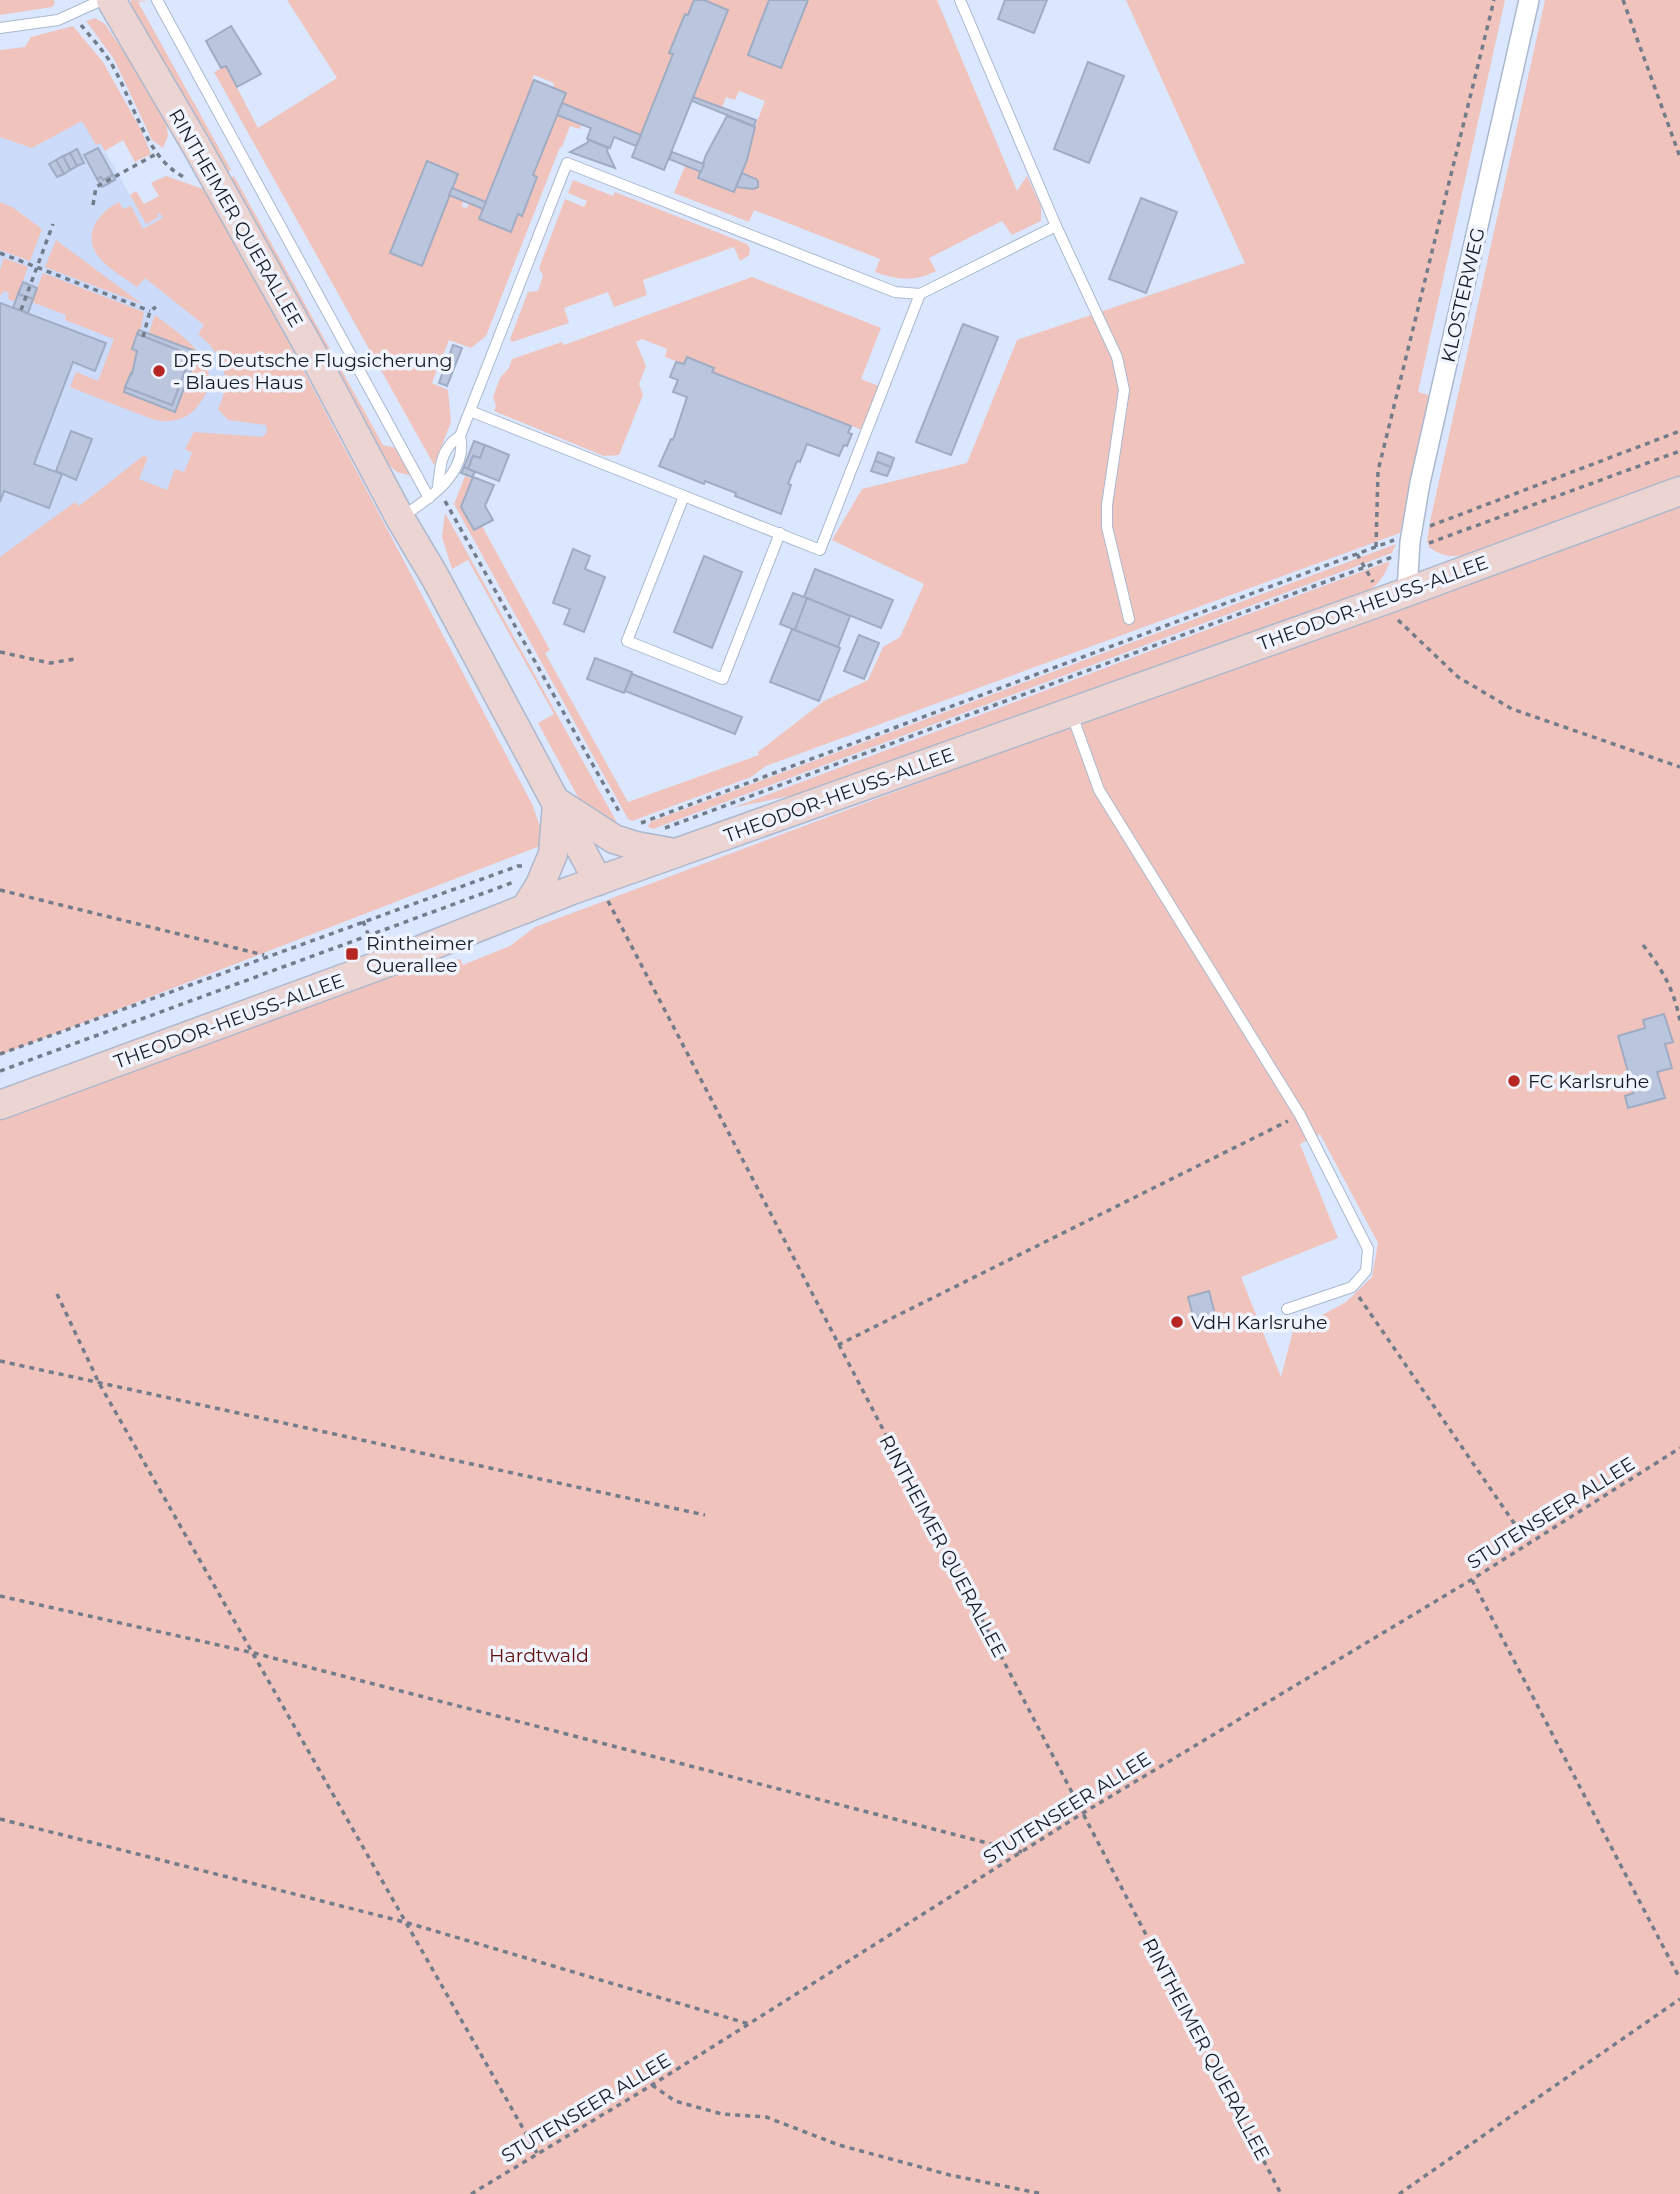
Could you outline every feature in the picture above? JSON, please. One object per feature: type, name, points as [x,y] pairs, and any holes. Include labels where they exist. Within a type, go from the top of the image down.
[{"type":"main road","name":"RINTHEIMER QUERALLEE","points":[[111,0],[316,358],[602,890]]},
{"type":"main road","name":"THEODOR-HEUSS-ALLEE","points":[[0,1105],[525,909],[602,890],[678,854],[766,820],[1072,713],[1680,491]]},
{"type":"main road","points":[[525,909],[549,867],[555,842],[557,803],[614,839],[678,854]]},
{"type":"street","name":"KLOSTERWEG","points":[[1396,596],[1529,0]]},
{"type":"lane","points":[[0,28],[58,20],[103,0]]},
{"type":"lane","points":[[157,0],[429,498]]},
{"type":"lane","points":[[960,0],[1056,226],[1117,357],[1124,390],[1107,505],[1107,527],[1129,619]]},
{"type":"lane","points":[[439,488],[440,466],[448,444],[460,436],[567,163],[895,292],[920,294],[1056,226]]},
{"type":"lane","points":[[470,411],[820,550],[920,294]]},
{"type":"lane","points":[[400,518],[429,498],[454,472],[463,449],[460,436]]},
{"type":"lane","points":[[684,496],[627,641],[723,679],[780,533]]},
{"type":"lane","points":[[1072,713],[1099,790],[1300,1115],[1368,1249],[1366,1271],[1352,1287],[1287,1309]]},
{"type":"path","points":[[1376,547],[1378,471],[1494,0]]},
{"type":"path","points":[[1623,0],[1680,158]]},
{"type":"path","points":[[72,15],[110,61],[158,153],[167,163]]},
{"type":"path","points":[[93,205],[96,187],[158,153]]},
{"type":"path","points":[[21,310],[53,224]]},
{"type":"path","points":[[0,253],[150,311]]},
{"type":"path","points":[[144,337],[150,311],[156,307]]},
{"type":"path","points":[[654,832],[1363,567],[1410,542],[1680,431]]},
{"type":"path","points":[[639,824],[1376,547],[1410,542],[1680,451]]},
{"type":"path","points":[[1357,554],[1363,567],[1396,596],[1390,611],[1458,677],[1511,709],[1680,767]]},
{"type":"path","points":[[0,652],[50,663],[75,659]]},
{"type":"path","points":[[0,1071],[549,867]]},
{"type":"path","points":[[0,1054],[507,870]]},
{"type":"path","points":[[0,890],[267,956]]},
{"type":"path","name":"RINTHEIMER QUERALLEE","points":[[602,890],[1281,2194]]},
{"type":"path","points":[[363,921],[372,944]]},
{"type":"path","points":[[1643,945],[1664,972],[1678,1004],[1680,1021]]},
{"type":"path","points":[[838,1345],[1300,1115]]},
{"type":"path","points":[[1352,1287],[1528,1543]]},
{"type":"path","points":[[57,1294],[99,1383],[537,2153]]},
{"type":"path","points":[[0,1361],[705,1515]]},
{"type":"path","name":"STUTENSEER ALLEE","points":[[471,2194],[652,2085],[1083,1813],[1471,1580],[1680,1448]]},
{"type":"path","points":[[1471,1580],[1680,1979]]},
{"type":"path","points":[[0,1596],[254,1653],[1022,1852]]},
{"type":"path","points":[[0,1819],[408,1923],[749,2024]]},
{"type":"path","points":[[1399,2194],[1680,1999]]},
{"type":"path","points":[[652,2085],[675,2101],[722,2114],[766,2117],[839,2145],[950,2175],[1043,2194]]},
{"type":"shaded area","points":[[82,121],[96,144],[100,142],[140,213],[162,201],[291,437],[0,596],[0,137],[32,148]]},
{"type":"green space","points":[[0,0],[54,0],[55,3],[52,7],[0,15]]},
{"type":"green space","points":[[131,0],[150,1],[138,2],[231,170],[224,173],[141,25]]},
{"type":"green space","points":[[287,0],[694,0],[688,15],[685,14],[669,53],[673,54],[641,135],[562,103],[566,93],[553,88],[554,83],[534,75],[486,202],[452,188],[457,173],[426,162],[390,253],[421,265],[449,195],[463,201],[462,207],[467,208],[469,203],[483,209],[480,220],[511,232],[537,177],[533,175],[557,115],[581,125],[580,129],[570,126],[560,147],[486,336],[471,348],[449,340],[432,383],[448,390],[451,422],[434,465],[214,72],[226,66],[258,128],[337,78]]},
{"type":"green space","points":[[704,0],[769,0],[748,55],[781,68],[808,0],[937,0],[1017,191],[1027,176],[1041,206],[1041,221],[1012,235],[1002,221],[929,258],[936,271],[921,277],[898,278],[875,272],[880,259],[754,210],[749,222],[674,193],[685,166],[701,172],[734,192],[736,187],[753,189],[758,185],[756,179],[742,173],[765,101],[739,91],[735,100],[726,97],[722,108],[693,97],[728,10]]},
{"type":"green space","points":[[1126,0],[1505,0],[1418,392],[1432,396],[1400,533],[766,766],[751,777],[632,821],[628,819],[454,504],[465,476],[472,479],[461,507],[474,530],[482,526],[550,650],[545,653],[628,802],[759,755],[758,752],[824,701],[868,680],[883,647],[900,637],[924,584],[832,540],[862,489],[967,463],[1017,340],[1245,263]]},
{"type":"green space","points":[[1545,0],[1680,0],[1680,477],[1475,553],[1445,555],[1429,547],[1427,540],[1431,517]]},
{"type":"green space","points":[[95,18],[105,24],[156,99],[166,120],[168,136],[163,148],[152,140],[114,59],[86,21]]},
{"type":"green space","points":[[73,26],[103,62],[141,130],[151,154],[135,162],[123,140],[105,151],[100,143],[96,145],[82,121],[32,148],[0,137],[0,50],[25,47],[31,37]]},
{"type":"green space","points":[[166,176],[209,191],[532,804],[541,829],[540,846],[0,1055],[0,557],[75,502],[79,506],[143,456],[148,457],[139,479],[167,490],[175,469],[184,472],[192,453],[185,449],[194,432],[262,437],[267,432],[266,425],[228,420],[218,409],[225,387],[225,377],[214,350],[198,334],[204,325],[145,278],[137,287],[111,269],[93,248],[92,232],[95,224],[119,202],[123,209],[131,206],[143,229],[163,218],[160,213],[157,214],[159,217],[146,224],[130,195],[136,191],[144,204],[159,196],[151,183]]},
{"type":"green space","points":[[234,176],[383,445],[396,448],[412,476],[397,472],[384,461],[227,180]]},
{"type":"green space","points":[[573,180],[613,196],[615,192],[747,244],[749,255],[740,261],[734,247],[643,280],[647,295],[614,307],[608,292],[564,308],[569,323],[512,342],[510,339],[528,292],[538,291],[543,276],[539,268],[565,199],[584,207],[587,201],[568,193]]},
{"type":"green space","points":[[0,202],[12,207],[42,229],[30,261],[0,250]]},
{"type":"green space","points":[[56,240],[142,304],[45,267]]},
{"type":"green space","points":[[4,258],[28,267],[15,302],[8,299],[9,293],[4,291],[0,296],[0,270]]},
{"type":"green space","points":[[43,273],[144,312],[132,374],[125,387],[172,405],[147,338],[155,315],[179,333],[200,355],[207,367],[209,380],[206,393],[196,408],[181,419],[158,420],[70,387],[76,372],[98,381],[114,339],[65,320],[66,315],[32,302]]},
{"type":"green space","points":[[752,277],[881,328],[861,379],[879,386],[862,430],[712,372],[714,368],[688,357],[684,364],[665,357],[667,349],[642,339],[636,342],[646,366],[639,384],[643,395],[619,455],[604,456],[494,411],[496,406],[493,397],[500,378],[509,368],[512,359],[562,342],[564,345]]},
{"type":"green space","name":"Hardtwald","points":[[1680,500],[1680,2194],[0,2194],[0,1119],[409,968],[460,959],[463,965],[510,946],[535,927]],"holes":[[[1320,1134],[1378,1243],[1372,1277],[1346,1302],[1293,1331],[1281,1377],[1241,1277],[1338,1238],[1300,1144]]]},
{"type":"green space","points":[[445,513],[617,824],[585,808],[579,799],[538,723],[554,714],[468,560],[452,569],[442,537]]},
{"type":"green space","points":[[1396,544],[1392,553],[653,829],[648,827],[650,822]]},
{"type":"green space","points":[[1390,561],[1379,581],[1361,595],[827,788],[732,808]]},
{"type":"building","points":[[694,0],[704,0],[728,10],[664,170],[632,157],[673,54],[669,53],[685,14],[688,15]]},
{"type":"building","points":[[769,0],[808,0],[781,68],[748,55]]},
{"type":"building","points":[[1005,0],[1047,0],[1034,33],[998,19]]},
{"type":"building","points":[[231,26],[261,74],[237,87],[226,66],[221,68],[206,41]]},
{"type":"building","points":[[1088,62],[1124,76],[1089,163],[1054,149]]},
{"type":"building","points":[[534,80],[566,93],[533,175],[537,177],[522,216],[518,214],[511,232],[479,219]]},
{"type":"building","points":[[693,97],[756,120],[754,126],[692,101]]},
{"type":"building","points":[[562,103],[641,135],[636,146],[614,137],[610,148],[587,139],[591,128],[557,115]]},
{"type":"building","points":[[727,116],[755,127],[747,160],[734,192],[698,178],[706,155]]},
{"type":"building","points":[[589,140],[608,148],[615,168],[570,152]]},
{"type":"building","points":[[98,148],[113,175],[103,180],[101,177],[97,179],[84,155]]},
{"type":"building","points":[[77,149],[84,163],[77,166],[70,153]]},
{"type":"building","points":[[672,152],[704,164],[701,172],[669,159]]},
{"type":"building","points":[[70,153],[77,166],[70,170],[63,156]]},
{"type":"building","points":[[63,156],[70,170],[64,174],[56,160]]},
{"type":"building","points":[[56,160],[64,174],[57,177],[49,164]]},
{"type":"building","points":[[427,161],[458,174],[422,266],[390,253]]},
{"type":"building","points":[[742,173],[756,179],[758,187],[736,187]]},
{"type":"building","points":[[113,175],[115,180],[102,187],[97,179],[101,177],[103,180]]},
{"type":"building","points":[[452,188],[486,202],[483,209],[449,195]]},
{"type":"building","points":[[1141,198],[1177,212],[1146,293],[1109,279]]},
{"type":"building","points":[[23,282],[37,288],[33,299],[18,294]]},
{"type":"building","points":[[18,294],[33,299],[28,313],[13,308]]},
{"type":"building","points":[[0,303],[106,343],[95,371],[73,362],[34,464],[62,474],[49,508],[4,491],[0,502]]},
{"type":"building","points":[[963,324],[998,337],[951,455],[916,442]]},
{"type":"building","points":[[139,330],[198,352],[175,412],[124,392],[125,387],[172,405],[191,355],[137,334]]},
{"type":"building","name":"DFS Deutsche Flugsicherung - Blaues Haus","points":[[137,334],[191,355],[172,405],[125,387],[132,374],[137,351],[132,349]]},
{"type":"building","points":[[453,345],[462,348],[447,386],[439,383]]},
{"type":"building","points":[[687,357],[714,368],[712,372],[851,426],[848,433],[852,434],[847,446],[844,445],[839,456],[807,444],[788,484],[791,485],[781,514],[735,496],[736,493],[659,466],[671,439],[673,440],[687,397],[673,392],[678,380],[670,377],[676,362],[684,364]]},
{"type":"building","points":[[71,431],[92,439],[76,480],[56,471]]},
{"type":"building","points":[[474,441],[485,445],[480,458],[473,456],[468,469],[464,467]]},
{"type":"building","points":[[485,445],[509,455],[499,481],[468,469],[473,456],[480,458]]},
{"type":"building","points":[[878,452],[894,458],[891,467],[875,461]]},
{"type":"building","points":[[875,461],[891,467],[887,476],[871,471]]},
{"type":"building","points":[[464,467],[475,472],[472,477],[461,473]]},
{"type":"building","points":[[473,477],[494,485],[485,506],[493,520],[474,530],[461,507]]},
{"type":"building","points":[[573,549],[590,556],[585,569],[605,577],[584,632],[564,624],[570,609],[553,603]]},
{"type":"building","points":[[704,556],[742,572],[712,648],[674,632]]},
{"type":"building","points":[[815,569],[893,600],[881,628],[804,597]]},
{"type":"building","points":[[793,593],[807,598],[795,630],[780,624]]},
{"type":"building","points":[[807,598],[850,616],[838,647],[795,630]]},
{"type":"building","points":[[792,629],[840,648],[819,701],[770,682]]},
{"type":"building","points":[[859,635],[879,643],[864,679],[844,671]]},
{"type":"building","points":[[595,658],[632,672],[624,693],[587,679]]},
{"type":"building","points":[[632,674],[742,717],[735,734],[625,691]]},
{"type":"building","points":[[1664,1014],[1673,1042],[1665,1044],[1672,1068],[1657,1072],[1665,1098],[1628,1108],[1625,1096],[1634,1093],[1618,1036],[1645,1028],[1643,1020]]},
{"type":"building","points":[[1209,1291],[1216,1318],[1195,1323],[1188,1297]]},
{"type":"place","name":"DFS Deutsche Flugsicherung - Blaues Haus","points":[[159,371]]},
{"type":"place","name":"Rintheimer Querallee","points":[[352,954]]},
{"type":"place","name":"FC Karlsruhe","points":[[1514,1081]]},
{"type":"place","name":"VdH Karlsruhe","points":[[1177,1322]]}]
